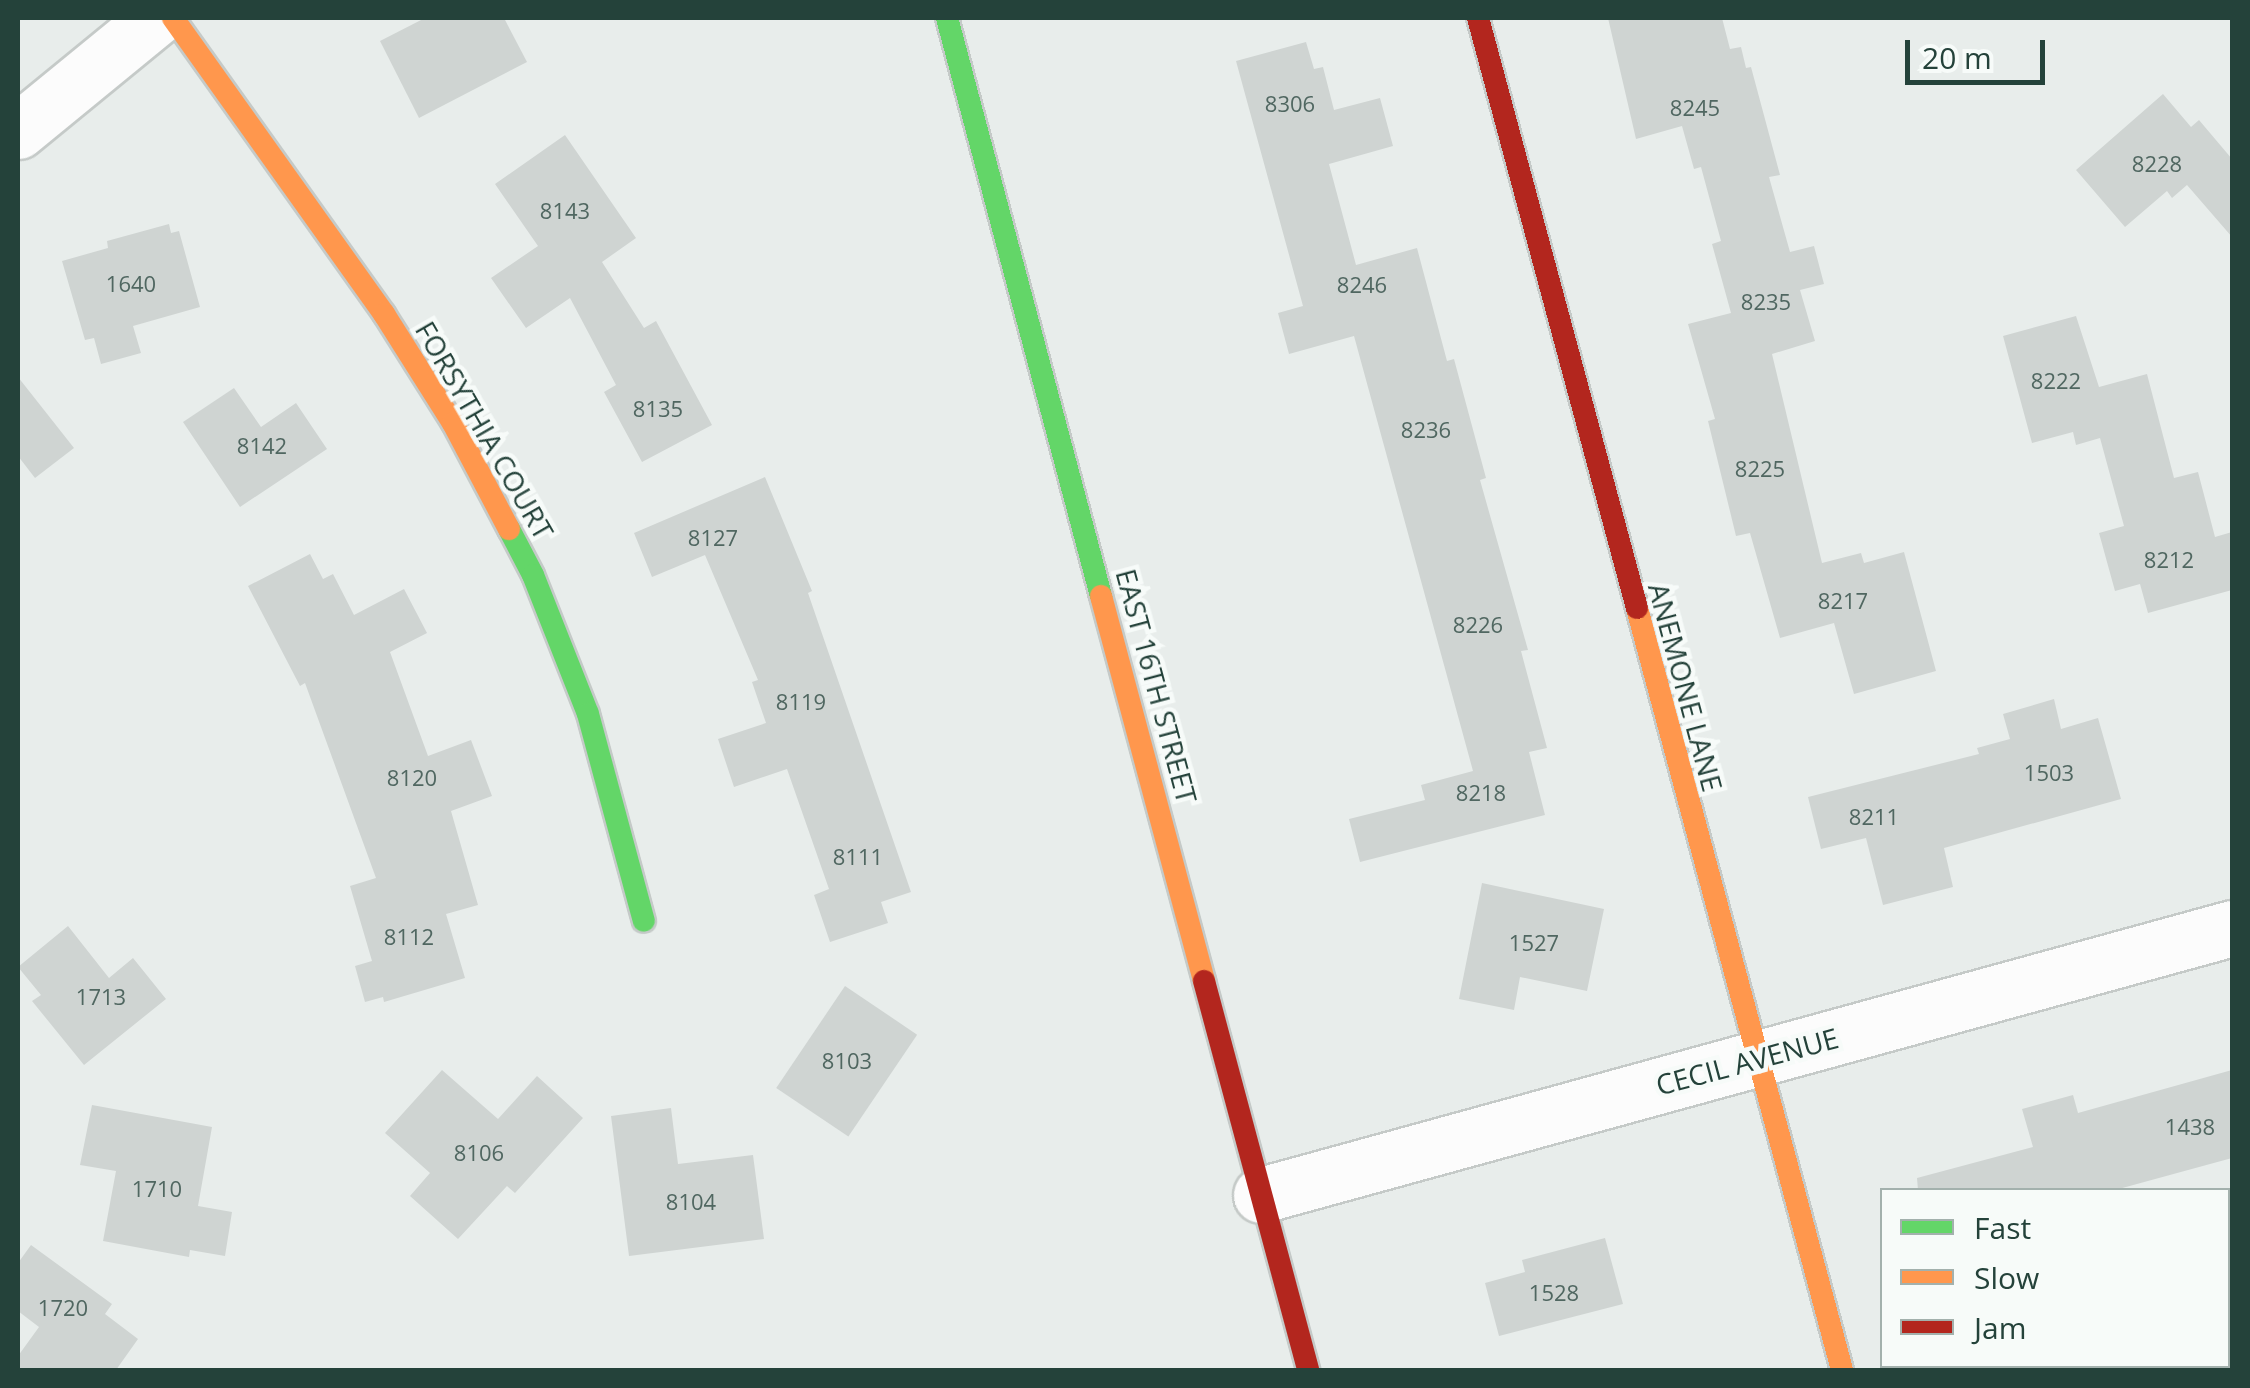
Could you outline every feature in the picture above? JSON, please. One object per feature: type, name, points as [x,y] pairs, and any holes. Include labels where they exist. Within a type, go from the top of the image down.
[{"type":"street","points":[[18,131],[156,18]]},
{"type":"street","name":"FORSYTHIA COURT","points":[[173,18],[384,314],[453,423],[524,558],[588,714],[644,921]]},
{"type":"street","name":"EAST 16TH STREET","points":[[948,18],[1308,1370]]},
{"type":"street","name":"ANEMONE LANE","points":[[1478,18],[1842,1370]]},
{"type":"street","name":"CECIL AVENUE","points":[[1261,1194],[2232,928]]},
{"type":"building","points":[[425,18],[504,18],[527,62],[419,118],[380,41]]},
{"type":"building","points":[[1608,18],[1722,18],[1730,49],[1741,47],[1746,68],[1751,67],[1780,175],[1769,177],[1790,252],[1814,246],[1824,284],[1800,290],[1815,341],[1772,354],[1822,563],[1861,553],[1864,563],[1904,552],[1936,671],[1854,694],[1834,623],[1780,638],[1750,533],[1736,536],[1708,421],[1715,419],[1688,324],[1731,313],[1712,244],[1721,241],[1701,167],[1694,169],[1682,126],[1636,139]]},
{"type":"building","points":[[1306,42],[1314,69],[1323,67],[1334,110],[1380,98],[1393,146],[1329,164],[1356,265],[1417,248],[1447,361],[1454,359],[1486,478],[1480,480],[1528,650],[1521,651],[1547,748],[1529,752],[1545,815],[1360,862],[1349,819],[1425,800],[1421,785],[1473,771],[1354,336],[1289,354],[1278,313],[1303,306],[1236,61]]},
{"type":"building","points":[[2163,94],[2191,127],[2199,120],[2232,159],[2232,237],[2187,185],[2172,198],[2167,191],[2125,227],[2076,170]]},
{"type":"building","points":[[565,135],[636,238],[602,262],[644,328],[656,321],[712,425],[642,462],[604,392],[616,385],[570,298],[526,328],[491,278],[538,246],[495,184]]},
{"type":"building","points":[[169,224],[171,233],[179,231],[200,307],[133,326],[141,353],[101,364],[94,338],[85,340],[62,261],[108,248],[107,241]]},
{"type":"building","points":[[2076,316],[2099,387],[2147,374],[2174,478],[2198,472],[2215,537],[2232,532],[2232,590],[2148,613],[2140,584],[2115,591],[2099,533],[2124,526],[2100,438],[2076,445],[2073,432],[2032,443],[2003,336]]},
{"type":"building","points":[[18,377],[74,448],[35,478],[18,456]]},
{"type":"building","points":[[234,388],[261,427],[296,403],[327,449],[240,507],[183,422]]},
{"type":"building","points":[[765,477],[812,591],[808,593],[911,892],[881,902],[888,923],[830,942],[814,895],[829,889],[787,769],[734,787],[718,739],[766,723],[752,682],[758,680],[705,555],[652,577],[634,533]]},
{"type":"building","points":[[310,554],[323,579],[333,574],[354,615],[404,589],[427,633],[390,652],[428,756],[471,740],[492,796],[451,811],[478,905],[446,914],[465,978],[384,1002],[383,997],[365,1002],[355,966],[372,961],[350,886],[376,878],[305,683],[300,686],[248,586]]},
{"type":"building","points":[[2054,699],[2061,729],[2098,718],[2121,799],[1944,848],[1953,887],[1883,905],[1866,838],[1821,849],[1808,797],[1979,754],[1977,748],[2010,739],[2003,714]]},
{"type":"building","points":[[1482,883],[1604,909],[1587,991],[1520,977],[1514,1010],[1459,999]]},
{"type":"building","points":[[68,926],[109,978],[133,958],[166,999],[84,1065],[32,1001],[41,995],[18,967]]},
{"type":"building","points":[[845,986],[917,1035],[848,1137],[776,1088]]},
{"type":"building","points":[[442,1070],[498,1119],[537,1076],[583,1118],[515,1193],[507,1186],[458,1239],[410,1196],[430,1173],[385,1133]]},
{"type":"building","points":[[2232,1070],[2232,1158],[2122,1188],[1918,1188],[1917,1178],[2033,1147],[2022,1109],[2073,1095],[2078,1113]]},
{"type":"building","points":[[92,1105],[212,1127],[198,1206],[232,1212],[225,1256],[190,1250],[189,1257],[103,1241],[116,1171],[80,1165]]},
{"type":"building","points":[[671,1108],[678,1164],[753,1155],[764,1239],[629,1256],[611,1116]]},
{"type":"building","points":[[1605,1238],[1623,1304],[1499,1336],[1485,1283],[1525,1272],[1522,1260]]},
{"type":"building","points":[[31,1245],[112,1304],[105,1314],[138,1339],[116,1370],[18,1370],[18,1356],[39,1327],[18,1311],[18,1263]]},
{"type":"traffic: fast","points":[[947,18],[1101,596]]},
{"type":"traffic: fast","points":[[509,529],[533,575],[588,714],[644,921]]},
{"type":"traffic: slow","points":[[173,18],[384,314],[453,423],[509,529]]},
{"type":"traffic: slow","points":[[1101,596],[1204,981]]},
{"type":"traffic: slow","points":[[1637,608],[1842,1370]]},
{"type":"traffic: jam","points":[[1478,18],[1637,608]]},
{"type":"traffic: jam","points":[[1204,981],[1308,1370]]}]
